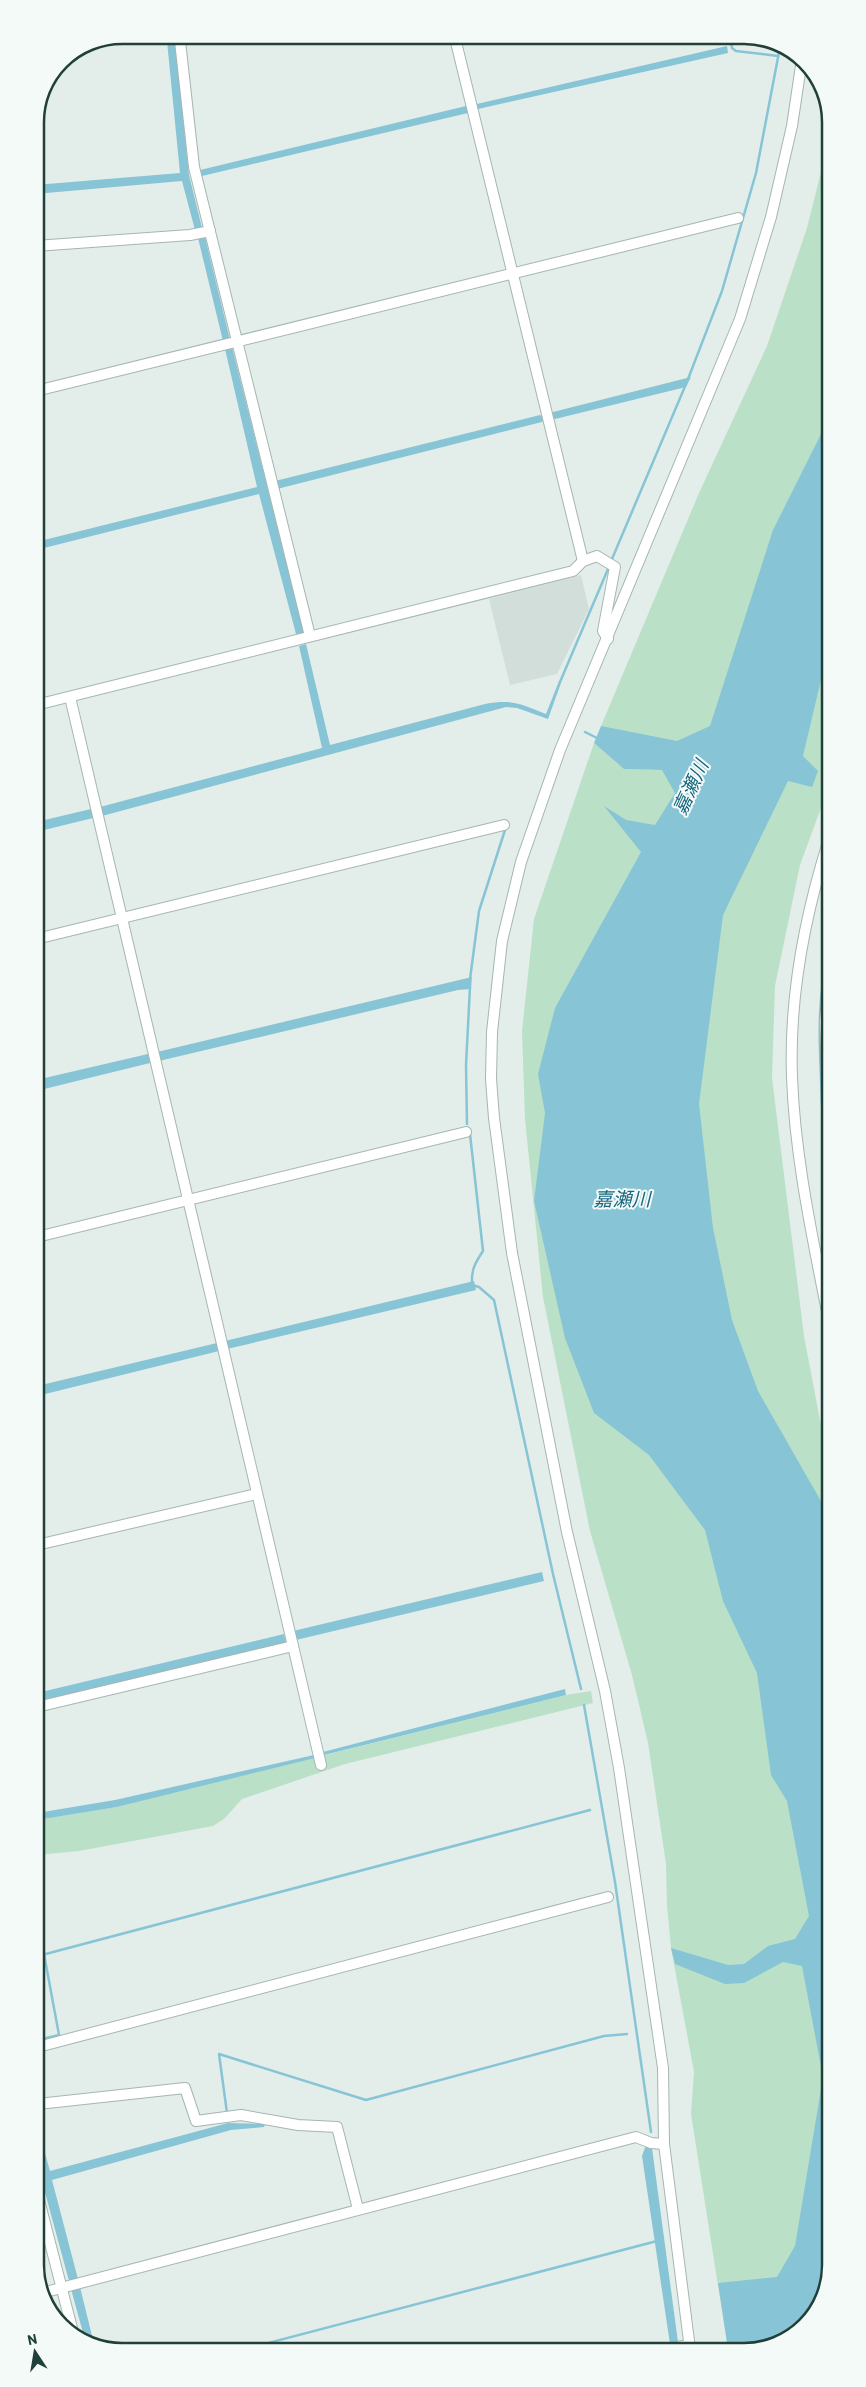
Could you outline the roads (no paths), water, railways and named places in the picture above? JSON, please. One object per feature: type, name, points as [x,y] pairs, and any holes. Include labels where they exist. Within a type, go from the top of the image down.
[{"type":"street","points":[[180,44],[194,167],[310,636]]},
{"type":"street","points":[[457,44],[583,561]]},
{"type":"street","points":[[689,2343],[664,2144],[663,2068],[619,1768],[604,1691],[567,1532],[522,1307],[499,1164],[491,1079],[492,1032],[497,977],[511,896],[534,824],[560,750],[608,639],[740,319],[771,217],[792,126],[801,68]]},
{"type":"street","points":[[44,389],[738,218]]},
{"type":"street","points":[[44,245],[190,235],[210,230]]},
{"type":"street","points":[[44,703],[573,570],[583,561],[597,556],[615,567],[603,632],[608,639]]},
{"type":"street","points":[[70,697],[321,1765]]},
{"type":"street","points":[[44,937],[504,825]]},
{"type":"street","points":[[822,864],[808,913],[798,974],[792,1075],[804,1194],[822,1286]]},
{"type":"street","points":[[44,1235],[466,1132]]},
{"type":"street","points":[[44,1543],[256,1494]]},
{"type":"street","points":[[44,1705],[293,1646]]},
{"type":"street","points":[[44,2045],[608,1897]]},
{"type":"street","points":[[44,2103],[186,2088],[196,2121],[241,2115],[298,2125],[337,2127],[358,2209]]},
{"type":"street","points":[[48,2291],[358,2209],[636,2138],[664,2144]]},
{"type":"street","points":[[44,2219],[71,2324]]},
{"type":"water","points":[[167,44],[175,44],[189,175],[202,228],[195,230],[182,181],[44,193],[44,184],[180,173]]},
{"type":"water","points":[[727,46],[728,53],[478,109],[477,104]]},
{"type":"water","points":[[466,106],[468,113],[202,176],[200,170]]},
{"type":"water","points":[[205,237],[230,340],[223,341],[198,238]]},
{"type":"water","points":[[232,347],[304,633],[296,634],[259,494],[44,548],[44,540],[257,487],[225,349]]},
{"type":"water","points":[[691,377],[686,387],[555,419],[551,416],[553,412]]},
{"type":"water","points":[[540,415],[544,418],[542,422],[277,489],[275,481]]},
{"type":"water","name":"嘉瀬川","points":[[822,432],[822,676],[803,756],[818,771],[812,787],[788,781],[723,915],[699,1104],[713,1228],[732,1320],[758,1391],[822,1503],[822,2072],[802,1966],[783,1962],[744,1983],[725,1984],[675,1964],[671,1948],[728,1965],[744,1964],[768,1946],[795,1939],[809,1916],[787,1801],[771,1775],[757,1673],[723,1601],[705,1530],[649,1455],[594,1413],[565,1338],[534,1201],[545,1113],[538,1074],[555,1008],[641,852],[604,806],[626,820],[655,825],[675,793],[662,770],[624,769],[594,743],[601,726],[677,741],[710,726],[773,530]]},
{"type":"water","points":[[306,644],[330,745],[485,704],[517,703],[546,714],[559,681],[561,683],[548,719],[517,708],[506,707],[102,816],[100,807],[322,748],[299,646]]},
{"type":"water","points":[[91,809],[93,818],[44,830],[44,820]]},
{"type":"water","points":[[472,977],[471,989],[458,990],[159,1061],[157,1052]]},
{"type":"water","points":[[148,1054],[150,1063],[44,1089],[44,1078]]},
{"type":"water","points":[[474,1281],[476,1290],[227,1349],[225,1341]]},
{"type":"water","points":[[217,1343],[219,1351],[44,1394],[44,1384]]},
{"type":"water","points":[[542,1572],[544,1581],[296,1640],[293,1631]]},
{"type":"water","points":[[284,1634],[286,1643],[44,1700],[44,1691]]},
{"type":"water","points":[[565,1689],[566,1695],[324,1755],[323,1752]]},
{"type":"water","points":[[314,1755],[315,1758],[117,1807],[44,1819],[44,1812],[115,1800]]},
{"type":"water","name":"嘉瀬川","points":[[822,2083],[822,2265],[821,2281],[818,2290],[806,2313],[788,2330],[765,2341],[727,2343],[718,2283],[777,2277],[795,2246]]},
{"type":"water","points":[[228,2123],[265,2124],[264,2127],[231,2130],[52,2180],[78,2279],[69,2281],[44,2189],[44,2150],[50,2171]]},
{"type":"water","points":[[646,2145],[652,2148],[678,2342],[674,2343],[670,2343],[642,2156]]},
{"type":"water","points":[[80,2287],[92,2337],[83,2333],[71,2289]]},
{"type":"waterway","points":[[731,44],[732,48],[736,51],[778,56]]},
{"type":"waterway","points":[[688,379],[722,291],[756,173],[779,52]]},
{"type":"waterway","points":[[612,559],[686,384]]},
{"type":"waterway","points":[[560,682],[608,569]]},
{"type":"waterway","points":[[585,732],[599,739]]},
{"type":"waterway","points":[[470,979],[479,911],[505,830]]},
{"type":"waterway","points":[[467,1124],[466,1065],[470,987]]},
{"type":"waterway","points":[[822,990],[820,1029],[822,1097]]},
{"type":"waterway","points":[[470,1134],[483,1251],[474,1267],[472,1285],[479,1287],[494,1300],[553,1574],[581,1689]]},
{"type":"waterway","points":[[584,1705],[615,1882],[651,2132]]},
{"type":"waterway","points":[[44,1954],[590,1810]]},
{"type":"waterway","points":[[44,1954],[59,2035],[44,2039]]},
{"type":"waterway","points":[[227,2113],[219,2054],[366,2100],[604,2036],[627,2034]]},
{"type":"waterway","points":[[268,2343],[657,2241]]}]
